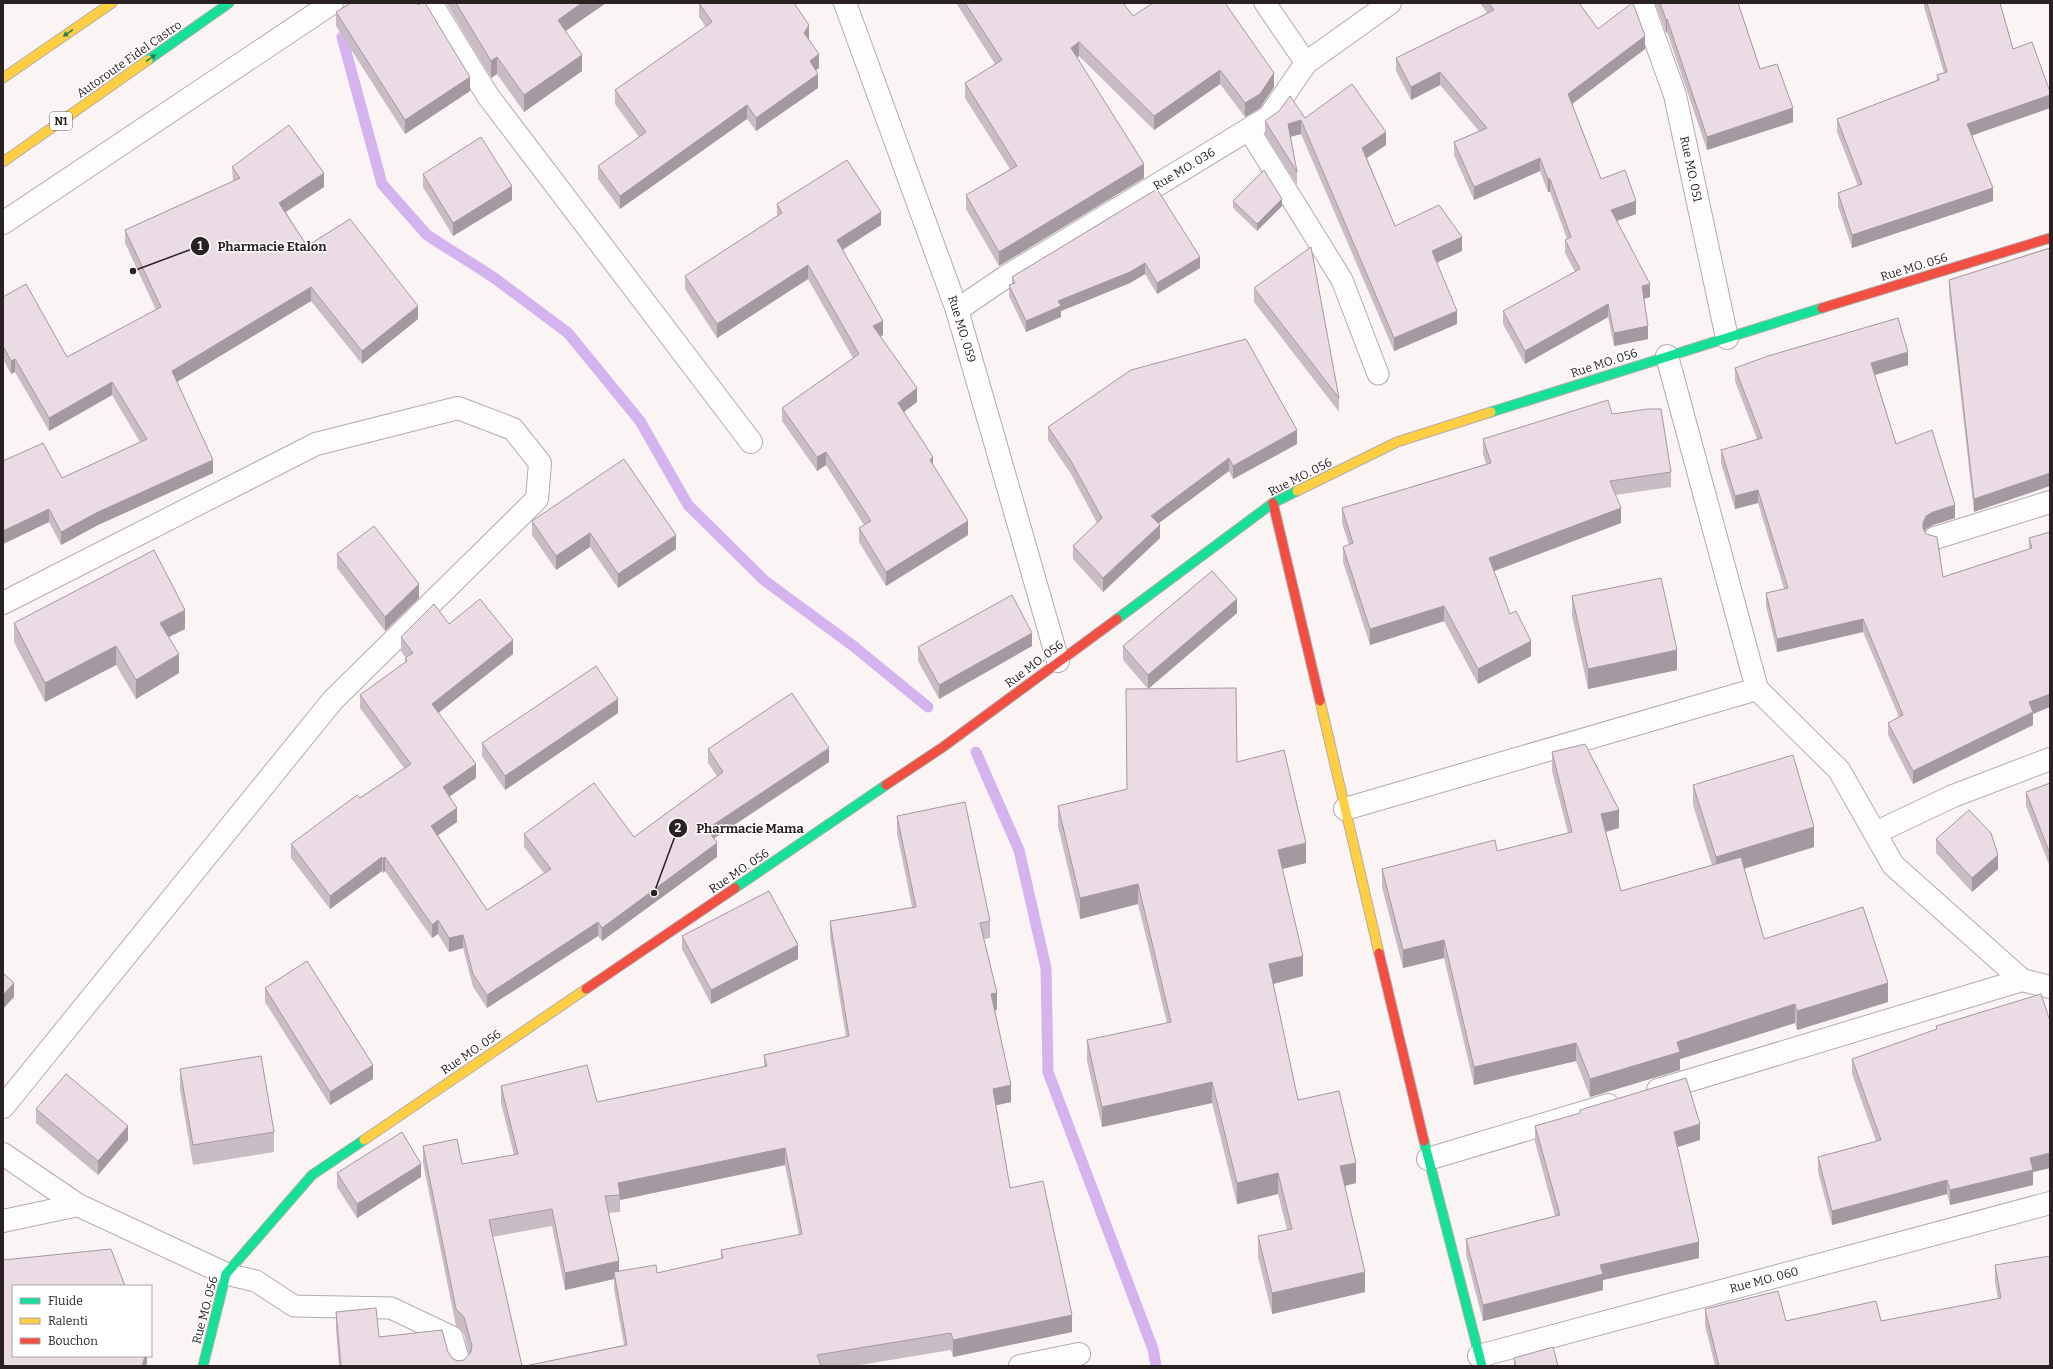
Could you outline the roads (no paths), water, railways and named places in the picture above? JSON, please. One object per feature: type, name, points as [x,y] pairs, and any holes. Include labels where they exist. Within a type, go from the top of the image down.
[{"type":"main road","points":[[34,45],[101,3]]},
{"type":"main road","points":[[3,78],[112,3]]},
{"type":"main road","name":"Autoroute Fidel Castro","points":[[3,163],[229,3]]},
{"type":"main road","name":"Rue MO. 056","points":[[203,1366],[226,1274],[312,1175],[943,747],[1058,660],[1273,503],[1397,442],[1667,356],[2050,238]]},
{"type":"main road","points":[[1273,503],[1428,1159],[1480,1361]]},
{"type":"street","points":[[3,223],[332,3]]},
{"type":"street","points":[[431,3],[488,96],[751,442]]},
{"type":"street","name":"Rue MO. 059","points":[[845,3],[957,310],[1058,660]]},
{"type":"street","name":"Rue MO. 036","points":[[957,310],[1004,278],[1269,117],[1306,62],[1390,3]]},
{"type":"street","name":"Rue MO. 051","points":[[1642,3],[1675,94],[1727,338]]},
{"type":"street","points":[[1667,356],[1756,689],[1839,770],[1893,865],[2022,980],[2050,987]]},
{"type":"street","points":[[3,603],[316,444],[458,408],[513,429],[540,463],[537,499],[333,700],[3,1107]]},
{"type":"street","points":[[1935,538],[2050,502]]},
{"type":"street","points":[[1345,809],[1756,689]]},
{"type":"street","points":[[1876,833],[1953,796],[2050,759]]},
{"type":"street","points":[[1428,1159],[2022,980]]},
{"type":"street","points":[[3,1154],[78,1205],[226,1274]]},
{"type":"street","name":"Rue MO. 060","points":[[1480,1361],[2050,1203]]},
{"type":"street","points":[[3,1221],[78,1205]]},
{"type":"street","points":[[1020,1366],[1080,1354]]},
{"type":"lane","points":[[1265,3],[1306,62]]},
{"type":"lane","points":[[1249,130],[1342,280],[1378,374]]},
{"type":"lane","points":[[226,1274],[256,1281],[294,1306],[391,1308],[452,1337],[460,1366]]},
{"type":"waterway","points":[[342,37],[382,184],[427,235],[493,277],[568,333],[640,421],[688,505],[765,581],[852,645],[928,707]]},
{"type":"waterway","points":[[976,752],[1019,850],[1046,968],[1048,1072],[1153,1349],[1156,1366]]},
{"type":"place","name":"Pharmacie Etalon","points":[[133,271]]},
{"type":"place","name":"Pharmacie Mama","points":[[654,893]]}]
